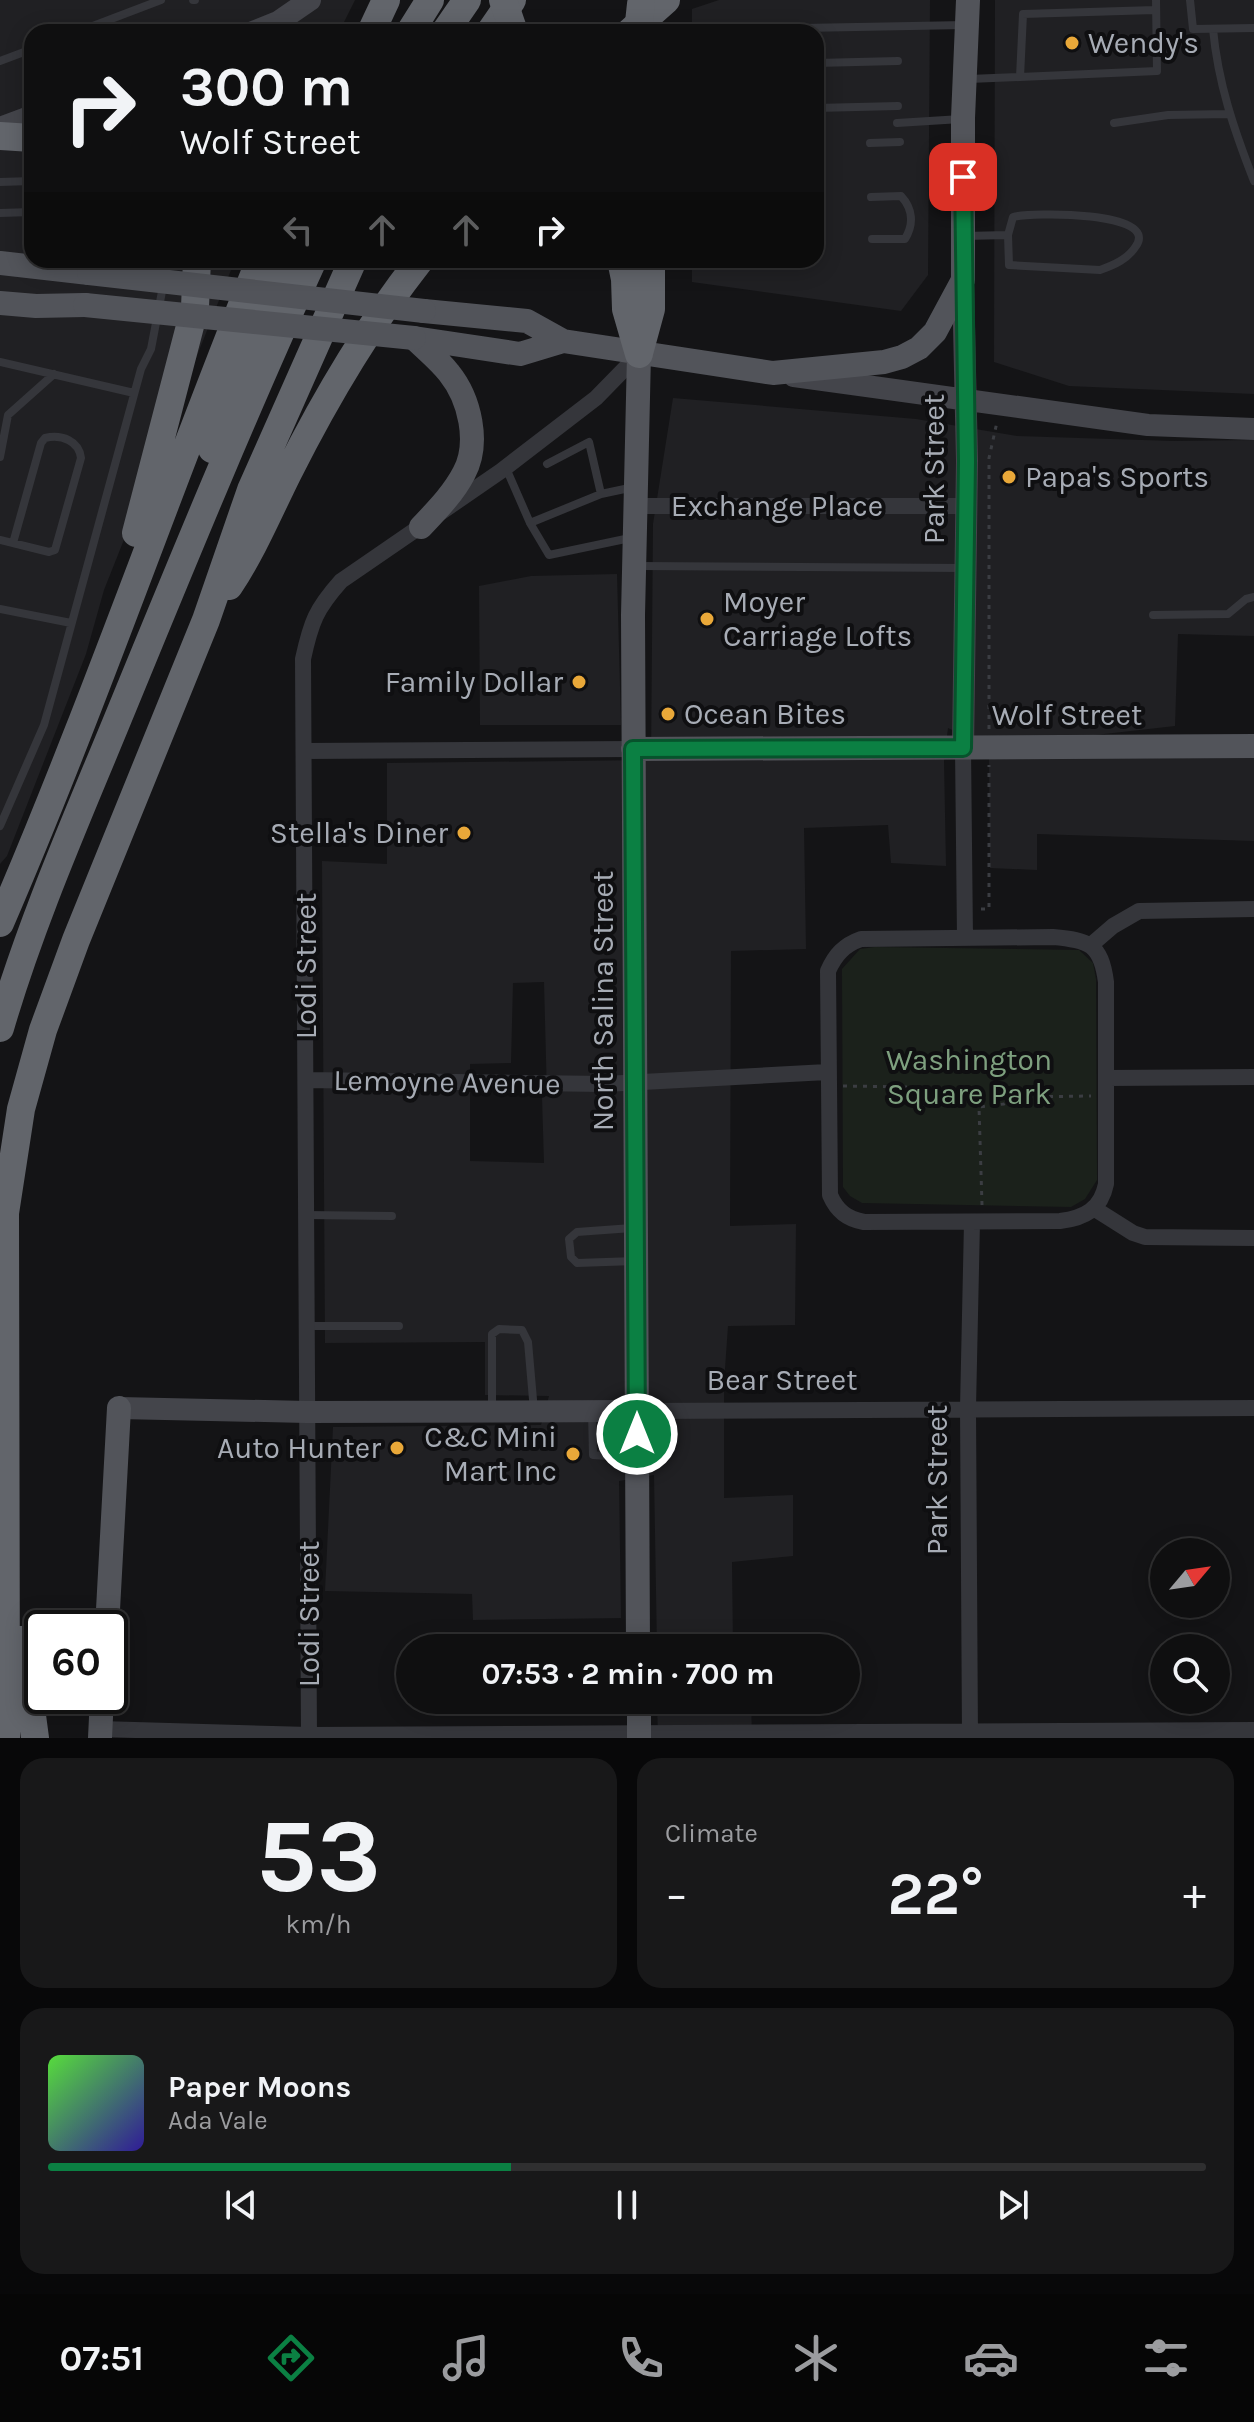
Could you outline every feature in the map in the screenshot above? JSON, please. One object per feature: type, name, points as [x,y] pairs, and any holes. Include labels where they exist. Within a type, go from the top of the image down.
[{"type":"highway","points":[[375,24],[386,0]]},
{"type":"highway","points":[[415,24],[430,0]]},
{"type":"highway","points":[[448,24],[461,0]]},
{"type":"highway","points":[[449,24],[467,0]]},
{"type":"highway","points":[[503,0],[511,24]]},
{"type":"highway","points":[[496,24],[512,0]]},
{"type":"highway","points":[[639,24],[642,0]]},
{"type":"highway","points":[[629,24],[650,0]]},
{"type":"highway","points":[[639,24],[666,0]]},
{"type":"highway","points":[[0,136],[24,138]]},
{"type":"highway","points":[[100,673],[186,349],[198,286],[197,268]]},
{"type":"highway","points":[[0,923],[37,837],[257,268]]},
{"type":"highway","points":[[196,529],[207,470],[236,371],[281,268]]},
{"type":"highway","points":[[0,1028],[19,965],[236,429],[309,268]]},
{"type":"highway","points":[[6,1738],[5,1213],[21,1109],[43,1030],[70,955],[206,620],[251,490],[349,268]]},
{"type":"highway","points":[[206,620],[251,552],[328,398],[415,268]]},
{"type":"highway","points":[[623,268],[626,309],[639,354]]},
{"type":"highway","points":[[639,354],[651,309],[651,268]]},
{"type":"highway","points":[[6,1517],[35,1738]]},
{"type":"main road","name":"Park Street","points":[[963,748],[967,402],[963,118],[968,0]]},
{"type":"main road","points":[[273,24],[301,3]]},
{"type":"main road","points":[[0,128],[24,119]]},
{"type":"main road","points":[[0,263],[24,266]]},
{"type":"main road","points":[[44,268],[527,321],[563,341],[639,354],[1148,425],[1254,429]]},
{"type":"main road","points":[[773,373],[884,362],[902,357],[919,348],[935,332],[963,280]]},
{"type":"main road","points":[[0,303],[85,305],[414,338],[520,354],[563,341]]},
{"type":"main road","points":[[414,338],[449,373],[460,390],[470,416],[472,447],[466,471],[421,527]]},
{"type":"main road","name":"North Salina Street","points":[[638,1634],[633,749],[639,354]]},
{"type":"main road","name":"Wolf Street","points":[[633,749],[1254,746]]},
{"type":"main road","points":[[108,1610],[119,1408]]},
{"type":"main road","name":"Bear Street","points":[[119,1408],[307,1412],[637,1411]]},
{"type":"main road","points":[[100,1734],[101,1714]]},
{"type":"main road","points":[[639,1714],[639,1735]]},
{"type":"street","name":"Lodi Street","points":[[309,1737],[303,659],[310,625],[323,601],[341,581],[506,468],[596,398],[639,354]]},
{"type":"street","name":"Exchange Place","points":[[635,496],[966,506]]},
{"type":"street","name":"Park Street","points":[[963,748],[965,938]]},
{"type":"street","name":"Wolf Street","points":[[305,751],[633,749]]},
{"type":"street","points":[[1091,945],[1113,926],[1139,911],[1254,909]]},
{"type":"street","points":[[1053,937],[1079,939],[1091,945],[1100,955],[1105,974],[1107,1078],[1106,1184],[1104,1195],[1095,1209],[1077,1219],[1060,1221],[864,1222],[852,1220],[836,1208],[830,1195],[827,1079],[828,971],[834,956],[861,939],[1053,937]]},
{"type":"street","points":[[1107,1078],[1254,1077]]},
{"type":"street","name":"Lemoyne Avenue","points":[[306,1080],[636,1082],[827,1079]]},
{"type":"street","points":[[1095,1209],[1145,1237],[1254,1238]]},
{"type":"street","name":"Park Street","points":[[970,1734],[968,1408],[978,1222]]},
{"type":"street","name":"Bear Street","points":[[637,1411],[1254,1408]]},
{"type":"street","points":[[100,1734],[309,1737],[1254,1730]]},
{"type":"lane","points":[[98,24],[161,0]]},
{"type":"lane","points":[[965,79],[1157,71],[1156,0]]},
{"type":"lane","points":[[1190,0],[1193,29],[1254,28]]},
{"type":"lane","points":[[1020,77],[1023,14],[1155,10]]},
{"type":"lane","points":[[824,28],[966,25]]},
{"type":"lane","points":[[1213,29],[1216,65],[1229,114],[1254,181]]},
{"type":"lane","points":[[0,61],[24,52]]},
{"type":"lane","points":[[824,63],[898,61]]},
{"type":"lane","points":[[824,108],[898,106]]},
{"type":"lane","points":[[1114,123],[1168,115],[1229,114]]},
{"type":"lane","points":[[897,123],[963,118]]},
{"type":"lane","points":[[870,143],[900,142]]},
{"type":"lane","points":[[0,182],[24,181]]},
{"type":"lane","points":[[871,197],[901,196],[909,204],[911,215],[911,229],[905,239],[872,239]]},
{"type":"lane","points":[[0,213],[24,212]]},
{"type":"lane","points":[[1026,214],[1096,217],[1123,222],[1140,235],[1139,243],[1130,254],[1113,266],[1100,270],[1009,265],[1008,235],[1013,217],[1026,214]]},
{"type":"lane","points":[[963,236],[1008,235]]},
{"type":"lane","points":[[0,826],[44,725],[134,393],[151,349],[166,268]]},
{"type":"lane","points":[[0,362],[134,393]]},
{"type":"lane","points":[[0,453],[8,415],[54,374]]},
{"type":"lane","points":[[0,540],[49,552],[59,546],[81,458],[80,449],[74,442],[52,436],[41,443],[13,543]]},
{"type":"lane","points":[[547,464],[589,442],[601,494]]},
{"type":"lane","points":[[506,468],[530,523],[549,555],[635,537]]},
{"type":"lane","points":[[530,523],[601,494],[635,496]]},
{"type":"lane","points":[[634,565],[966,568]]},
{"type":"lane","points":[[1153,615],[1228,614],[1246,599],[1254,597]]},
{"type":"lane","points":[[0,609],[71,623]]},
{"type":"lane","points":[[306,1215],[392,1216]]},
{"type":"lane","points":[[636,1228],[577,1232],[569,1239],[571,1257],[577,1263],[636,1261]]},
{"type":"lane","points":[[306,1326],[399,1326]]},
{"type":"lane","points":[[492,1412],[490,1341],[492,1334],[499,1329],[522,1330],[526,1334],[534,1411]]},
{"type":"lane","points":[[592,1411],[593,1455],[637,1458]]},
{"type":"path","points":[[978,909],[989,909],[989,458],[1001,406]]},
{"type":"path","points":[[827,1079],[908,1087],[916,1092],[962,1091],[979,1107],[978,1222]]},
{"type":"path","points":[[979,1107],[1004,1104],[1017,1097],[1107,1096]]},
{"type":"shaded area","points":[[0,0],[355,0],[343,24],[24,24],[24,268],[232,268],[104,590],[86,654],[7,856],[0,864]]},
{"type":"shaded area","points":[[719,0],[930,0],[928,275],[901,311],[692,282],[692,268],[824,268],[824,24],[692,24],[692,9]]},
{"type":"shaded area","points":[[995,0],[1254,0],[1254,394],[1069,386],[994,362]]},
{"type":"shaded area","points":[[673,398],[916,419],[1017,436],[1254,440],[1254,636],[1178,634],[1175,726],[989,747],[948,728],[944,761],[946,866],[891,863],[888,825],[804,828],[806,949],[731,951],[730,1226],[796,1224],[795,1325],[728,1326],[724,1383],[724,1498],[793,1495],[793,1556],[732,1562],[733,1634],[657,1634],[654,1475],[619,1481],[621,1618],[473,1620],[472,1594],[325,1591],[333,1427],[541,1425],[549,1396],[485,1395],[485,1342],[325,1343],[322,861],[387,864],[387,763],[651,760],[653,524]],"holes":[[[544,982],[547,1096],[542,1097],[544,1163],[470,1161],[470,1064],[511,1063],[513,983]]]},
{"type":"shaded area","points":[[617,574],[621,725],[480,725],[479,586],[531,576]]},
{"type":"shaded area","points":[[989,756],[1254,757],[1254,841],[1037,834],[1037,870],[990,868]]},
{"type":"shaded area","points":[[657,1714],[751,1714],[752,1738],[658,1738]]},
{"type":"green space","name":"Washington Square Park","points":[[860,949],[1079,950],[1093,963],[1096,979],[1097,1180],[1085,1199],[1071,1207],[862,1203],[850,1196],[843,1187],[842,969]]},
{"type":"place","name":"Wendy's","points":[[1072,43]]},
{"type":"place","name":"Papa's Sports","points":[[1009,477]]},
{"type":"place","name":"Moyer Carriage Lofts","points":[[707,619]]},
{"type":"place","name":"Family Dollar","points":[[579,682]]},
{"type":"place","name":"Ocean Bites","points":[[668,714]]},
{"type":"place","name":"Stella's Diner","points":[[464,833]]},
{"type":"place","name":"Auto Hunter","points":[[397,1448]]},
{"type":"place","name":"C&C Mini Mart Inc","points":[[573,1454]]},
{"type":"route","points":[[637,1434],[633,749],[963,748],[967,461],[963,177]]}]
